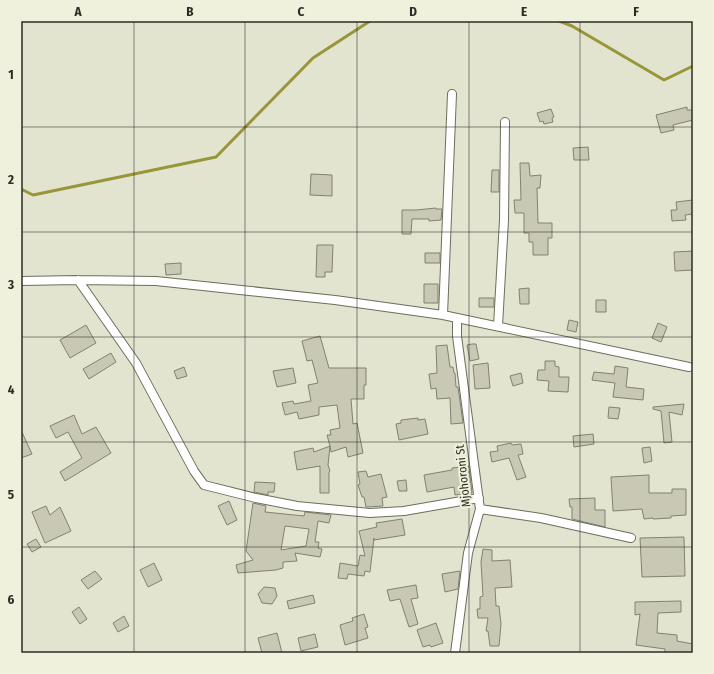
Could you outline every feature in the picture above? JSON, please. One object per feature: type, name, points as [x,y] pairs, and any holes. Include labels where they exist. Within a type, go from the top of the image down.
[{"type":"street","points":[[443,315],[452,94]]},
{"type":"street","points":[[498,326],[504,220],[505,122]]},
{"type":"street","points":[[78,280],[136,363],[194,471],[204,485],[256,498],[297,506],[370,513],[404,510],[479,498]]},
{"type":"street","points":[[21,281],[156,281],[335,300],[443,315],[689,367]]},
{"type":"street","name":"Mjohoroni St","points":[[455,653],[468,553],[480,509],[457,336],[457,318]]},
{"type":"street","points":[[480,509],[541,518],[631,538]]},
{"type":"building","points":[[687,107],[687,110],[693,110],[693,120],[673,125],[674,130],[661,133],[656,115]]},
{"type":"building","points":[[551,109],[554,117],[552,118],[553,122],[544,124],[543,121],[540,122],[537,113]]},
{"type":"building","points":[[588,147],[589,160],[574,160],[573,148]]},
{"type":"building","points":[[520,163],[529,163],[530,176],[541,175],[540,188],[537,188],[538,223],[552,223],[552,238],[548,238],[548,255],[533,255],[533,242],[529,242],[529,233],[524,233],[524,213],[515,213],[514,200],[521,200]]},
{"type":"building","points":[[492,170],[499,170],[499,192],[491,192]]},
{"type":"building","points":[[311,174],[332,175],[332,196],[310,195]]},
{"type":"building","points":[[693,200],[693,214],[685,215],[686,220],[672,221],[671,210],[677,210],[676,202]]},
{"type":"building","points":[[442,209],[441,220],[429,221],[429,219],[412,219],[411,234],[402,234],[402,210]]},
{"type":"building","points":[[317,245],[333,245],[332,272],[325,272],[325,277],[316,277]]},
{"type":"building","points":[[693,251],[693,270],[675,271],[674,252]]},
{"type":"building","points":[[425,253],[440,253],[440,263],[425,263]]},
{"type":"building","points":[[181,263],[181,274],[166,275],[165,264]]},
{"type":"building","points":[[424,284],[438,284],[438,303],[424,303]]},
{"type":"building","points":[[529,288],[529,304],[520,304],[519,289]]},
{"type":"building","points":[[479,298],[494,298],[494,307],[479,307]]},
{"type":"building","points":[[596,300],[606,300],[606,312],[596,312]]},
{"type":"building","points":[[569,320],[578,322],[576,332],[567,330]]},
{"type":"building","points":[[658,323],[667,327],[661,342],[652,338]]},
{"type":"building","points":[[86,325],[96,343],[70,358],[60,340]]},
{"type":"building","points":[[320,336],[329,368],[366,368],[364,399],[351,399],[353,424],[357,423],[363,453],[348,457],[346,447],[331,452],[327,435],[331,435],[330,430],[340,428],[337,405],[319,407],[319,415],[299,419],[297,412],[285,415],[282,403],[293,401],[294,404],[311,401],[308,385],[318,383],[312,360],[307,361],[302,341]]},
{"type":"building","points":[[476,344],[479,359],[470,361],[467,345]]},
{"type":"building","points":[[447,345],[450,367],[453,367],[456,387],[458,387],[463,423],[451,424],[450,398],[437,399],[436,388],[431,389],[429,374],[437,373],[436,346]]},
{"type":"building","points":[[111,353],[116,362],[89,379],[83,369]]},
{"type":"building","points":[[545,361],[555,361],[555,366],[559,367],[559,377],[569,377],[568,392],[548,391],[549,381],[537,380],[538,370],[545,370]]},
{"type":"building","points":[[488,363],[490,388],[475,389],[473,365]]},
{"type":"building","points":[[615,366],[628,368],[626,387],[644,389],[643,400],[613,397],[615,383],[592,380],[594,372],[614,374]]},
{"type":"building","points":[[184,367],[187,376],[177,379],[174,371]]},
{"type":"building","points":[[293,368],[296,383],[277,387],[273,371]]},
{"type":"building","points":[[521,373],[523,383],[513,386],[510,376]]},
{"type":"building","points":[[684,404],[682,415],[669,412],[672,442],[664,443],[661,411],[653,409],[653,407]]},
{"type":"building","points":[[609,407],[620,408],[618,419],[608,418]]},
{"type":"building","points":[[74,415],[82,434],[96,427],[111,453],[65,481],[60,472],[82,458],[68,432],[56,438],[50,426]]},
{"type":"building","points":[[418,418],[418,420],[425,419],[428,434],[399,440],[396,424],[401,423],[401,420]]},
{"type":"building","points":[[21,430],[32,454],[21,458]]},
{"type":"building","points":[[593,434],[594,444],[574,447],[573,436]]},
{"type":"building","points":[[511,443],[512,445],[521,444],[523,454],[518,455],[526,477],[517,480],[509,458],[492,462],[490,452],[498,451],[497,446]]},
{"type":"building","points":[[330,446],[328,465],[330,471],[329,493],[320,493],[320,466],[297,470],[294,452],[313,448],[314,452]]},
{"type":"building","points":[[650,447],[652,461],[644,463],[642,448]]},
{"type":"building","points":[[469,466],[472,493],[455,495],[454,487],[427,492],[424,475],[452,470],[452,468]]},
{"type":"building","points":[[366,471],[368,477],[381,474],[387,497],[382,498],[383,506],[366,507],[364,497],[362,497],[358,485],[360,484],[358,472]]},
{"type":"building","points":[[649,475],[649,493],[672,493],[672,489],[686,489],[686,515],[671,516],[671,518],[644,519],[642,509],[613,511],[611,477]]},
{"type":"building","points":[[406,480],[407,491],[399,491],[397,481]]},
{"type":"building","points":[[255,482],[275,483],[274,492],[268,492],[268,495],[254,492]]},
{"type":"building","points":[[595,498],[595,510],[605,510],[605,527],[572,519],[572,507],[570,507],[569,499]]},
{"type":"building","points":[[229,501],[237,520],[227,525],[218,506]]},
{"type":"building","points":[[253,503],[266,506],[265,512],[304,516],[305,512],[331,515],[329,523],[318,521],[315,542],[319,542],[318,548],[322,549],[320,557],[295,553],[297,561],[283,562],[283,568],[276,570],[238,573],[236,565],[253,560],[246,551]],"holes":[[[285,526],[309,529],[306,546],[281,550]]]},
{"type":"building","points":[[46,506],[50,515],[60,507],[71,531],[45,543],[32,512]]},
{"type":"building","points":[[402,519],[405,535],[374,540],[374,538],[370,572],[365,571],[364,576],[348,574],[347,579],[338,578],[340,563],[358,566],[360,555],[365,556],[359,531],[377,527],[376,523]]},
{"type":"building","points":[[684,537],[685,576],[642,577],[640,538]]},
{"type":"building","points":[[36,539],[41,547],[32,552],[27,544]]},
{"type":"building","points":[[483,549],[492,550],[492,561],[510,560],[512,587],[495,588],[496,606],[499,606],[501,624],[499,646],[490,646],[488,631],[486,631],[488,618],[478,618],[477,609],[480,609],[480,597],[483,596],[481,562]]},
{"type":"building","points":[[154,563],[162,580],[148,587],[140,570]]},
{"type":"building","points":[[95,571],[102,579],[88,589],[81,580]]},
{"type":"building","points":[[460,571],[458,589],[445,592],[442,574]]},
{"type":"building","points":[[416,585],[418,598],[411,599],[418,624],[409,627],[400,599],[390,601],[387,590]]},
{"type":"building","points":[[264,587],[275,588],[277,596],[272,604],[262,603],[258,594]]},
{"type":"building","points":[[313,595],[315,603],[289,609],[287,601]]},
{"type":"building","points":[[681,601],[681,612],[658,613],[657,633],[677,635],[677,641],[693,644],[693,653],[665,653],[665,649],[636,645],[640,614],[635,615],[635,602]]},
{"type":"building","points":[[79,607],[87,619],[80,624],[72,612]]},
{"type":"building","points":[[364,614],[368,627],[365,628],[368,638],[345,645],[340,625],[353,621],[352,618]]},
{"type":"building","points":[[124,616],[129,626],[118,632],[113,623]]},
{"type":"building","points":[[436,623],[443,643],[431,647],[430,645],[423,647],[417,630]]},
{"type":"building","points":[[277,633],[282,653],[262,653],[258,638]]},
{"type":"building","points":[[315,634],[318,647],[301,651],[298,638]]},
{"type":"waterway","points":[[21,189],[33,195],[216,157],[313,58],[370,21]]},
{"type":"waterway","points":[[559,21],[572,26],[664,80],[693,66]]}]
